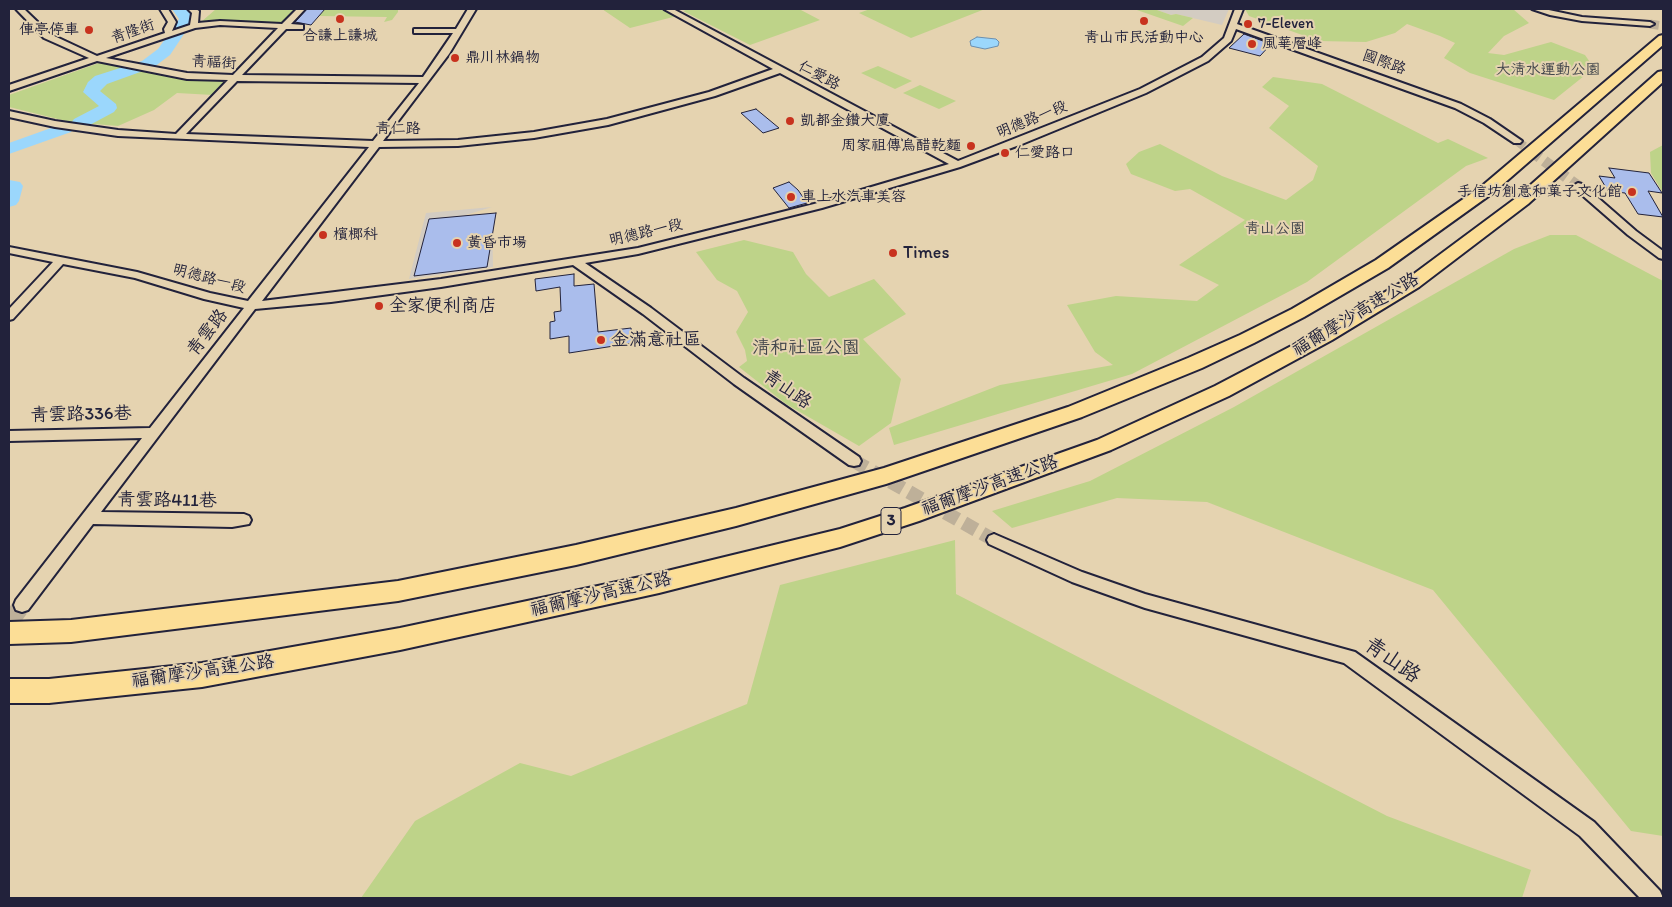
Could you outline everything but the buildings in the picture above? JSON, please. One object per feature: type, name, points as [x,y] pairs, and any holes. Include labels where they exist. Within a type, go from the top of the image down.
[{"type":"highway","name":"福爾摩沙高速公路","points":[[9,633],[71,631],[398,591],[567,556],[736,517],[886,476],[1074,412],[1195,363],[1247,339],[1298,313],[1382,264],[1488,189],[1663,39]]},
{"type":"highway","name":"福爾摩沙高速公路","points":[[9,692],[48,691],[202,675],[400,640],[650,585],[840,538],[911,515],[1104,445],[1230,386],[1325,336],[1414,282],[1522,201],[1663,75]]},
{"type":"street","name":"青福街","points":[[20,9],[48,36],[97,59],[187,76],[425,80]]},
{"type":"street","points":[[164,9],[172,22],[168,29],[170,34]]},
{"type":"street","points":[[192,9],[196,13],[194,27]]},
{"type":"street","points":[[178,138],[301,9]]},
{"type":"street","name":"青雲路","points":[[22,605],[425,80],[472,9]]},
{"type":"street","name":"仁愛路","points":[[668,9],[957,165]]},
{"type":"street","name":"明德路一段","points":[[9,250],[137,275],[208,296],[252,306],[382,291],[638,251],[818,206],[957,165],[1019,142],[1160,82],[1205,59],[1228,39],[1239,9]]},
{"type":"street","points":[[1536,9],[1550,14],[1582,19],[1650,24]]},
{"type":"street","name":"青隆街","points":[[9,88],[194,27],[220,23],[300,27]]},
{"type":"street","name":"國際路","points":[[1234,26],[1458,106],[1488,122],[1517,142]]},
{"type":"street","points":[[418,31],[459,31]]},
{"type":"street","name":"青仁路","points":[[9,114],[55,124],[178,138],[376,144],[458,143],[534,135],[608,122],[741,85],[780,70]]},
{"type":"street","points":[[1578,186],[1632,233],[1663,256]]},
{"type":"street","points":[[9,316],[61,260]]},
{"type":"street","name":"青山路","points":[[576,262],[647,311],[739,381],[854,461]]},
{"type":"street","name":"青雲路336巷","points":[[9,436],[154,433]]},
{"type":"street","name":"青雲路411巷","points":[[90,518],[244,520]]},
{"type":"street","name":"青山路","points":[[994,540],[1077,577],[1144,601],[1349,657],[1587,829],[1653,898]]},
{"type":"shaded area","points":[[1154,9],[1229,9],[1222,25],[1176,14],[1171,15]]},
{"type":"shaded area","name":"黃昏市場","points":[[492,207],[446,221],[492,213],[493,267],[409,279],[426,213]]},
{"type":"green space","points":[[216,9],[295,9],[282,22],[276,24],[201,22]]},
{"type":"green space","points":[[325,9],[398,9],[398,12],[392,20],[384,22],[387,17],[319,16]]},
{"type":"green space","points":[[602,9],[663,9],[677,16],[630,28]]},
{"type":"green space","points":[[689,9],[799,9],[820,20],[750,45],[683,11]]},
{"type":"green space","points":[[870,9],[985,9],[911,38],[859,13]]},
{"type":"green space","points":[[1134,9],[1154,9],[1171,15],[1176,14],[1193,18],[1183,26]]},
{"type":"green space","name":"大清水運動公園","points":[[1245,9],[1513,9],[1529,23],[1504,36],[1488,53],[1504,55],[1551,42],[1585,55],[1594,68],[1554,100],[1470,73],[1444,58],[1455,43],[1407,24],[1395,33],[1366,42],[1319,41],[1249,16]]},
{"type":"green space","points":[[99,63],[179,77],[220,79],[225,84],[213,95],[177,93],[154,110],[118,126],[70,122],[9,107],[9,95]]},
{"type":"green space","points":[[878,66],[912,81],[895,89],[861,73]]},
{"type":"green space","name":"青山公園","points":[[1273,77],[1322,84],[1438,143],[1448,139],[1488,158],[1466,166],[1307,282],[1132,374],[894,445],[889,428],[1000,385],[1113,365],[1095,352],[1067,305],[1116,296],[1197,301],[1219,285],[1179,265],[1245,220],[1190,189],[1175,191],[1131,174],[1126,164],[1139,152],[1160,144],[1222,176],[1286,200],[1313,180],[1318,166],[1269,128],[1289,106],[1262,87]]},
{"type":"green space","points":[[920,85],[956,101],[939,109],[903,93]]},
{"type":"green space","points":[[1663,145],[1663,193],[1651,173],[1650,152]]},
{"type":"green space","points":[[1550,235],[1576,235],[1663,281],[1663,836],[1631,831],[1433,590],[1207,502],[1117,498],[1012,528],[992,511],[1090,481],[1234,407],[1514,249]]},
{"type":"green space","name":"清和社區公園","points":[[744,240],[793,252],[806,274],[829,297],[874,279],[906,314],[863,339],[901,379],[891,423],[859,446],[786,404],[739,367],[747,361],[745,350],[736,332],[748,312],[737,291],[717,280],[696,252]]},
{"type":"green space","points":[[955,540],[956,594],[1387,816],[1531,870],[1522,898],[361,898],[415,821],[520,763],[571,776],[747,704],[780,585]]},
{"type":"water","points":[[977,37],[996,39],[999,42],[998,46],[985,49],[971,46],[970,41]]},
{"type":"waterway","points":[[80,123],[108,108],[107,104],[91,92],[94,86],[101,80],[148,64],[164,52],[187,19],[179,9]]},
{"type":"waterway","points":[[9,149],[65,128]]},
{"type":"waterway","points":[[9,186],[13,186],[9,201]]},
{"type":"tunnel","points":[[1650,24],[1663,26]]},
{"type":"tunnel","points":[[1517,141],[1533,153]]},
{"type":"tunnel","points":[[1531,151],[1578,186]]},
{"type":"tunnel","points":[[854,461],[994,540]]},
{"type":"tunnel","points":[[9,623],[22,605]]},
{"type":"place","name":"合謙上謙城","points":[[340,19]]},
{"type":"place","name":"青山市民活動中心","points":[[1144,21]]},
{"type":"place","name":"7-Eleven","points":[[1248,24]]},
{"type":"place","name":"俥亭停車","points":[[89,30]]},
{"type":"place","name":"風華層峰","points":[[1252,44]]},
{"type":"place","name":"鼎川林鍋物","points":[[455,58]]},
{"type":"place","name":"凱都金鑽大廈","points":[[790,121]]},
{"type":"place","name":"周家祖傳烏醋乾麵","points":[[971,146]]},
{"type":"place","name":"仁愛路口","points":[[1005,153]]},
{"type":"place","name":"手信坊創意和菓子文化館","points":[[1632,192]]},
{"type":"place","name":"車上水汽車美容","points":[[791,197]]},
{"type":"place","name":"檳榔科","points":[[323,235]]},
{"type":"place","name":"黃昏市場","points":[[457,243]]},
{"type":"place","name":"Times","points":[[893,253]]},
{"type":"place","name":"全家便利商店","points":[[379,306]]},
{"type":"place","name":"金滿意社區","points":[[601,340]]}]
